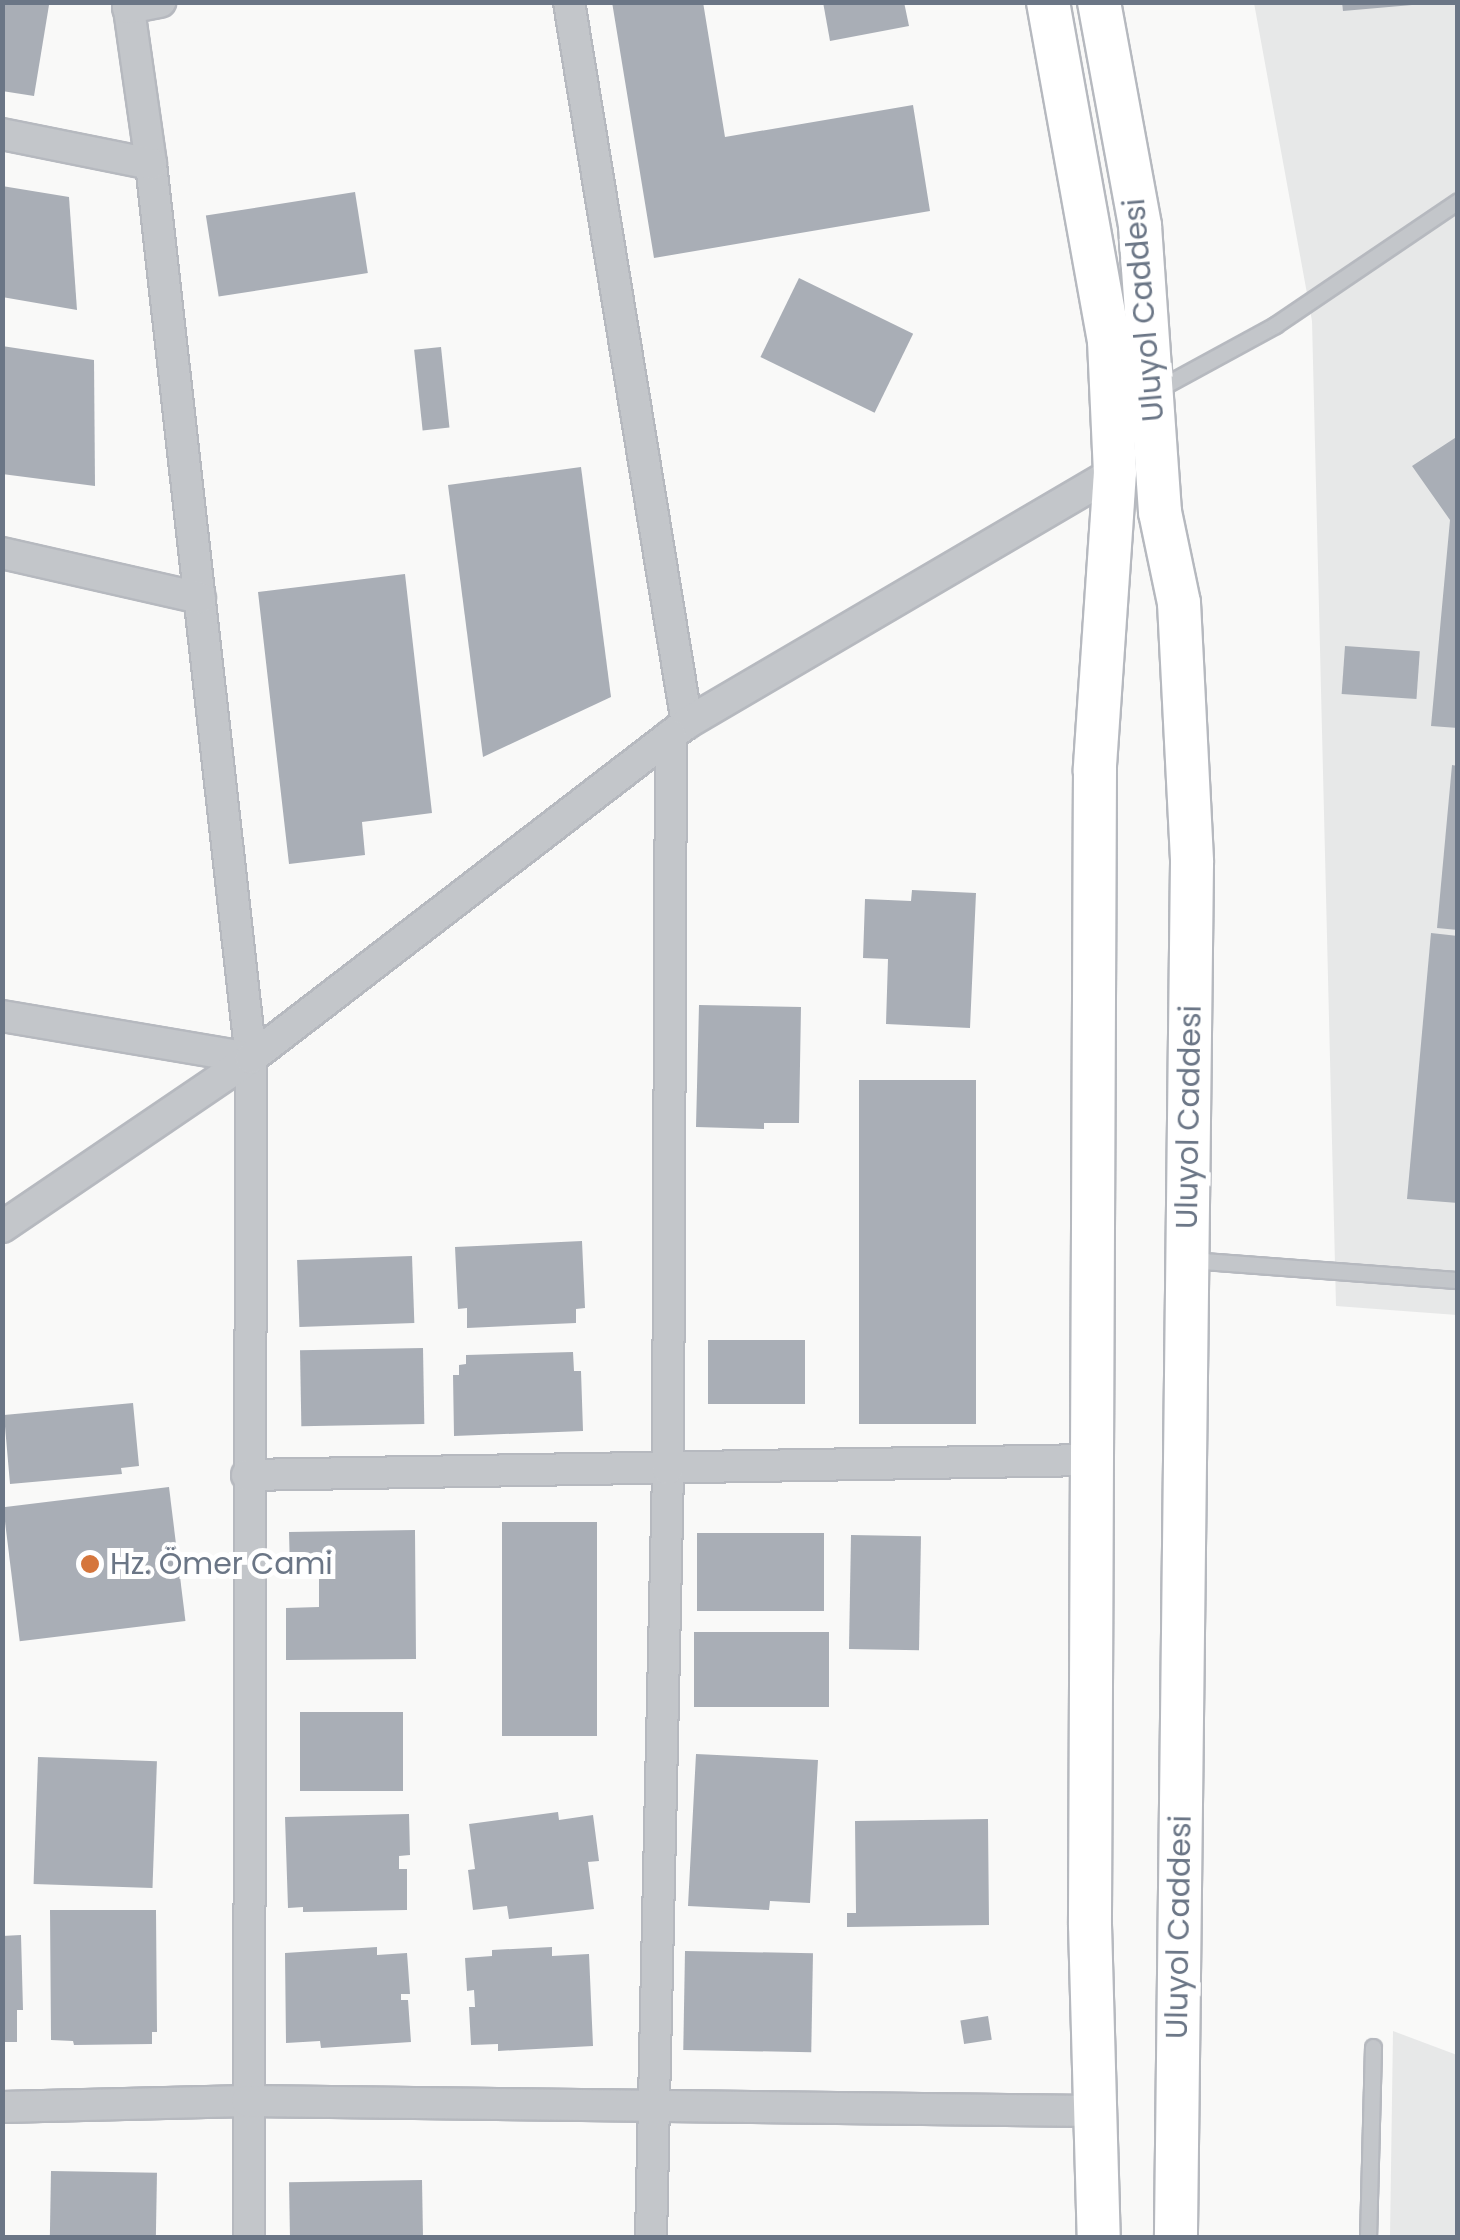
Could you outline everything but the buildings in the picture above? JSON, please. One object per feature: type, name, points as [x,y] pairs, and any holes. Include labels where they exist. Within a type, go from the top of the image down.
[{"type":"main road","name":"Uluyol Caddesi","points":[[1048,2],[1109,341],[1115,472],[1095,769],[1090,1924],[1099,2238]]},
{"type":"main road","name":"Uluyol Caddesi","points":[[1099,2],[1140,226],[1160,512],[1179,603],[1192,862],[1176,2238]]},
{"type":"street","points":[[160,2],[128,5],[152,164],[251,1058],[247,1475],[249,2238]]},
{"type":"street","points":[[569,2],[679,729],[651,2238]]},
{"type":"street","points":[[2,134],[152,164]]},
{"type":"street","points":[[2,1227],[251,1058],[679,729],[1115,472],[1152,392]]},
{"type":"street","points":[[2,554],[200,598]]},
{"type":"street","points":[[2,1016],[251,1058]]},
{"type":"street","points":[[247,1475],[1092,1460]]},
{"type":"street","points":[[2,2107],[247,2101],[653,2102],[1096,2111]]},
{"type":"lane","points":[[1152,392],[1275,325],[1458,201]]},
{"type":"lane","points":[[1187,1260],[1458,1280]]},
{"type":"lane","points":[[1368,2238],[1374,2047]]},
{"type":"shaded area","points":[[1254,3],[1457,3],[1457,1315],[1336,1306],[1312,321]]},
{"type":"shaded area","points":[[1393,2031],[1457,2055],[1457,2237],[1390,2237]]},
{"type":"place","name":"Hz. Ömer Cami","points":[[90,1564]]}]
